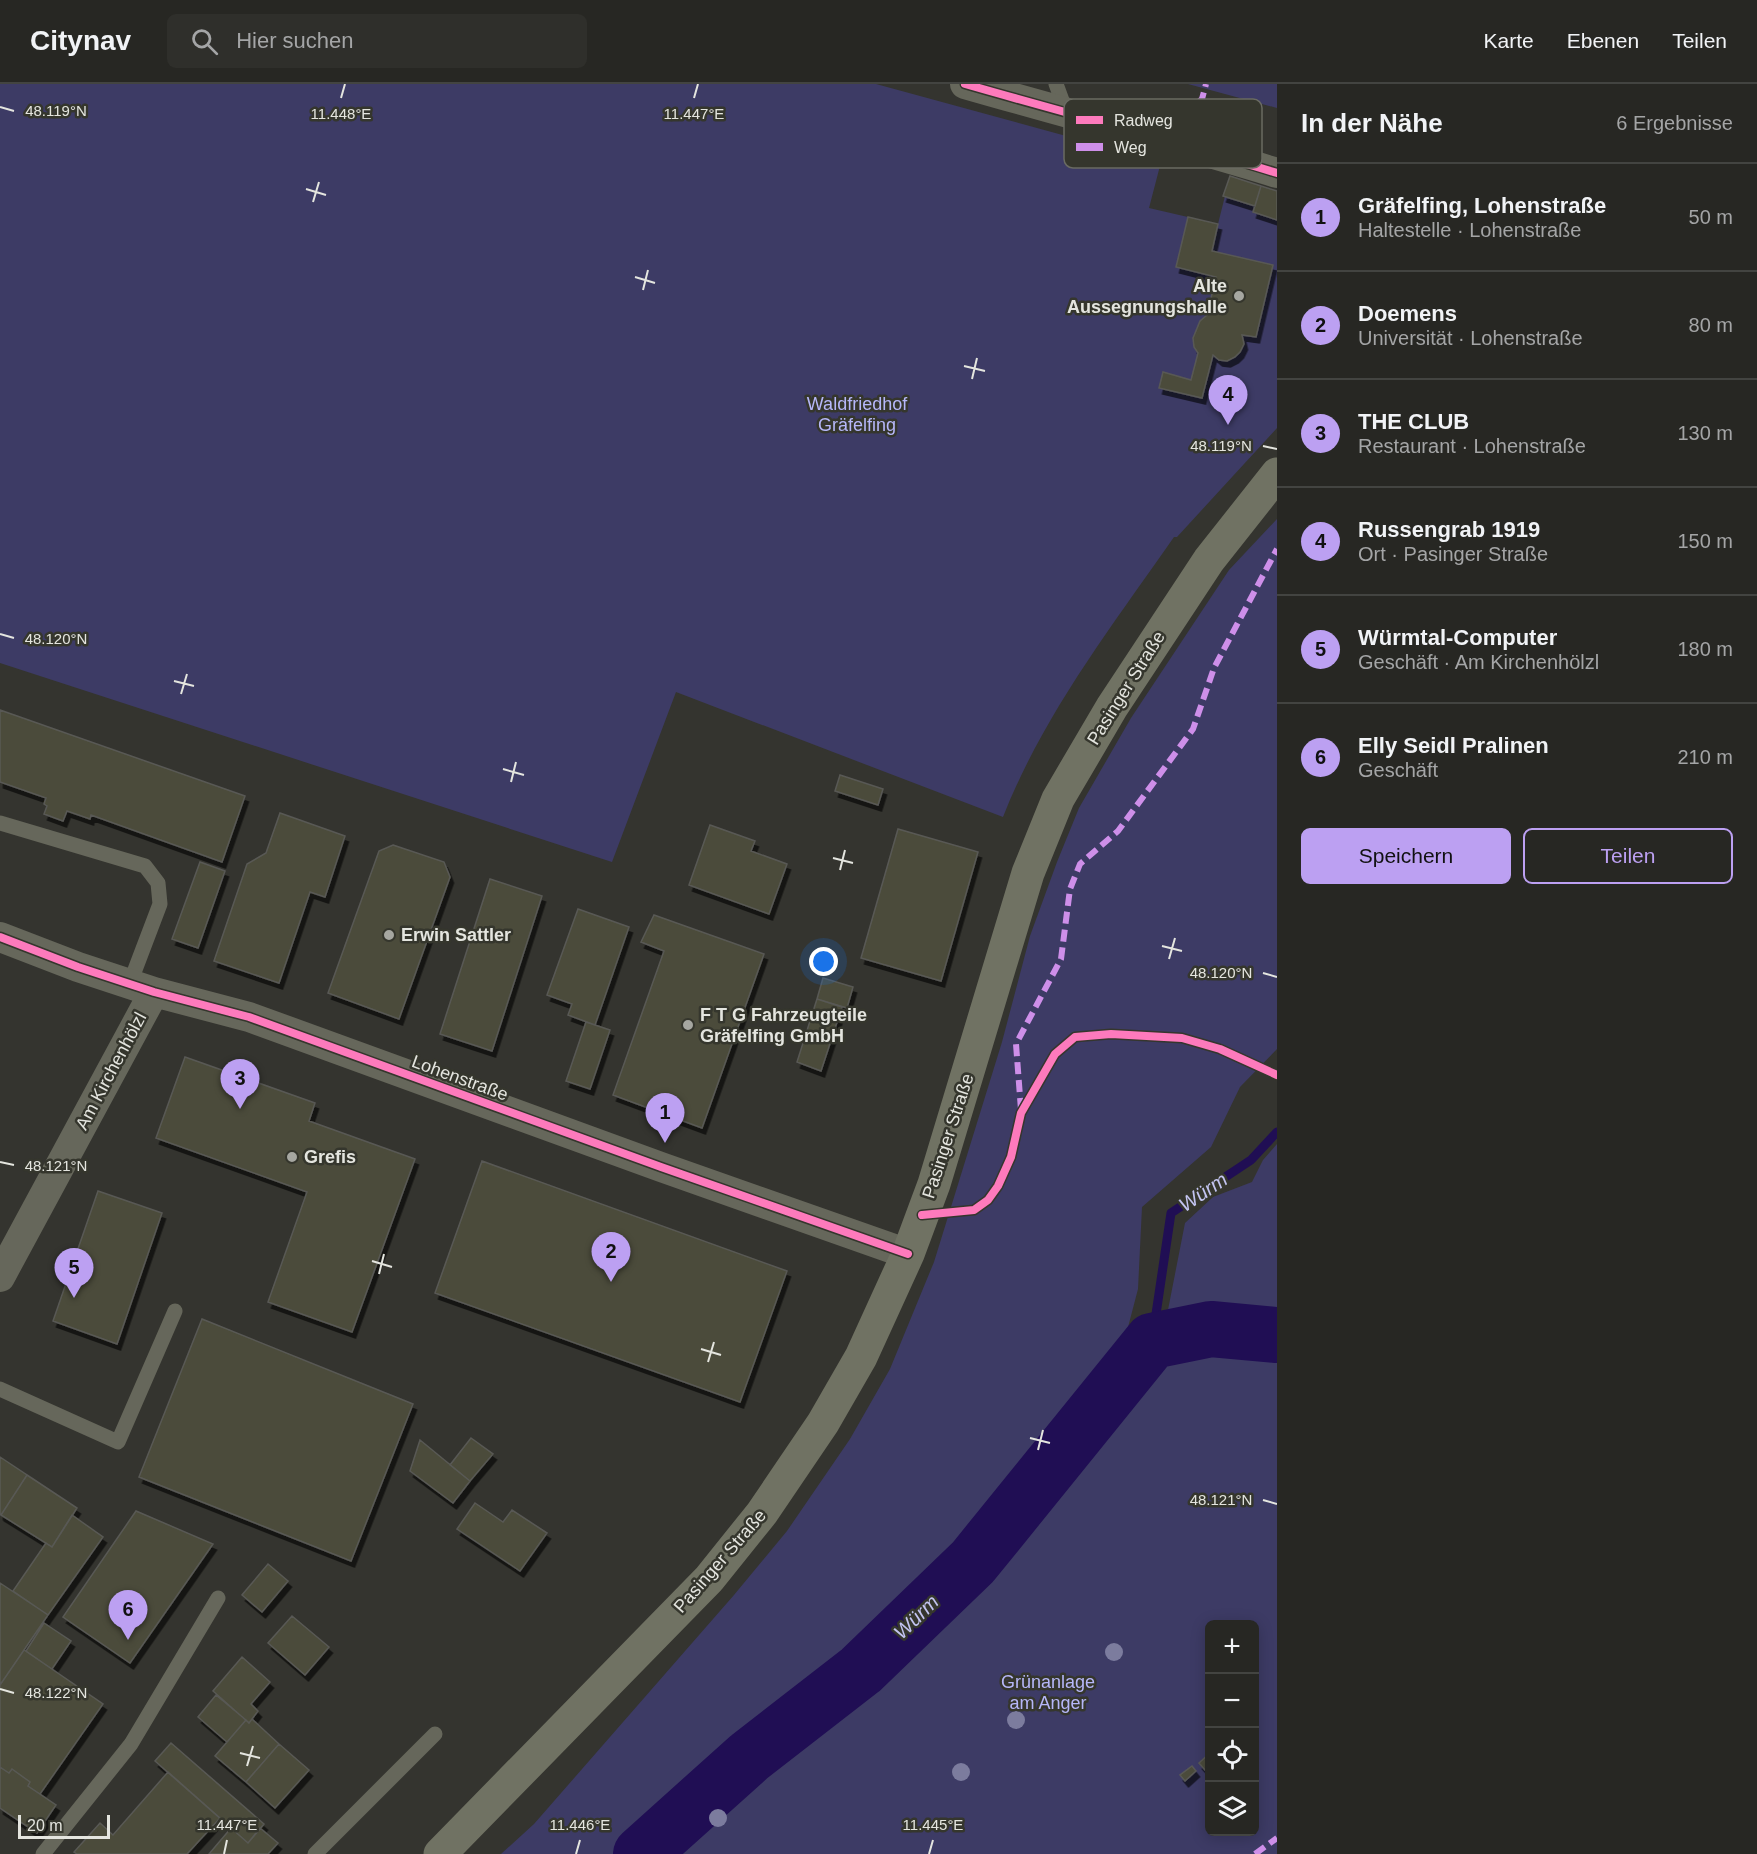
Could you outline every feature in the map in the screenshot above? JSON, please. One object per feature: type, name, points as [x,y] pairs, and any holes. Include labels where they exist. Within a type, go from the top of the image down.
[{"type":"main road","name":"Pasinger Straße","points":[[440,1854],[709,1579],[762,1514],[823,1423],[861,1357],[908,1254],[934,1184],[1028,873],[1058,799],[1112,707],[1209,560],[1277,474]]},
{"type":"street","points":[[965,84],[1064,113]]},
{"type":"street","points":[[1260,168],[1277,173]]},
{"type":"street","name":"Lohenstraße","points":[[0,937],[78,968],[249,1017],[908,1254]]},
{"type":"street","name":"Am Kirchenhölzl","points":[[0,1277],[142,988]]},
{"type":"lane","points":[[1056,84],[1064,106]]},
{"type":"lane","points":[[0,823],[145,866],[158,883],[160,904],[142,988]]},
{"type":"lane","points":[[0,1389],[118,1442],[175,1311]]},
{"type":"lane","points":[[43,1854],[131,1744],[218,1598]]},
{"type":"lane","points":[[315,1854],[435,1734]]},
{"type":"green space","name":"Waldfriedhof Gräfelfing","points":[[0,84],[876,84],[1064,135],[1064,168],[1159,168],[1149,208],[1218,224],[1230,176],[1277,191],[1277,428],[1177,537],[1174,537],[1058,707],[1019,779],[1003,817],[676,692],[612,862],[0,663]]},
{"type":"green space","points":[[1188,84],[1277,84],[1277,108],[1262,104],[1262,99],[1244,99]]},
{"type":"green space","name":"Grünanlage am Anger","points":[[1277,519],[1277,1049],[1240,1087],[1211,1147],[1142,1207],[1138,1289],[1121,1354],[1061,1417],[1015,1476],[1038,1508],[1057,1477],[1161,1366],[1167,1315],[1185,1223],[1213,1197],[1252,1182],[1263,1160],[1277,1144],[1277,1854],[501,1854],[534,1824],[787,1531],[850,1439],[890,1369],[934,1262],[1002,1042],[1030,936],[1057,862],[1079,808],[1131,718],[1229,570]]},
{"type":"building","points":[[1230,176],[1261,186],[1255,206],[1223,196]]},
{"type":"building","points":[[1261,186],[1277,191],[1277,220],[1253,212]]},
{"type":"building","name":"Alte Aussegnungshalle","points":[[1188,217],[1218,224],[1212,251],[1273,265],[1256,337],[1242,335],[1244,344],[1240,352],[1227,361],[1219,360],[1213,355],[1202,398],[1159,388],[1163,372],[1191,380],[1198,353],[1194,347],[1193,338],[1200,321],[1207,315],[1216,277],[1176,267]]},
{"type":"building","points":[[0,710],[245,796],[222,862],[91,815],[90,819],[67,811],[63,821],[44,814],[47,806],[44,804],[46,798],[0,782]]},
{"type":"building","points":[[840,775],[883,789],[878,805],[835,791]]},
{"type":"building","points":[[280,813],[345,836],[325,897],[310,892],[279,983],[214,961],[247,864],[266,853]]},
{"type":"building","points":[[710,825],[755,841],[751,851],[787,864],[769,914],[689,885]]},
{"type":"building","points":[[898,829],[978,852],[941,981],[861,958]]},
{"type":"building","name":"Erwin Sattler","points":[[393,845],[444,862],[450,877],[399,1019],[328,993],[379,851]]},
{"type":"building","points":[[200,862],[225,871],[198,948],[172,939]]},
{"type":"building","points":[[490,879],[542,896],[492,1051],[440,1034]]},
{"type":"building","points":[[578,909],[629,927],[595,1025],[568,1015],[572,1004],[547,995]]},
{"type":"building","name":"F T G Fahrzeugteile Gräfelfing GmbH","points":[[654,915],[764,954],[702,1128],[613,1095],[664,951],[641,942]]},
{"type":"building","points":[[823,978],[853,987],[847,1008],[817,999]]},
{"type":"building","points":[[817,999],[842,1007],[821,1071],[797,1062]]},
{"type":"building","points":[[586,1022],[610,1030],[590,1089],[566,1081]]},
{"type":"building","points":[[185,1057],[315,1103],[309,1121],[415,1159],[352,1332],[268,1302],[307,1192],[156,1138]]},
{"type":"building","points":[[482,1161],[787,1271],[740,1402],[435,1293]]},
{"type":"building","points":[[98,1191],[162,1213],[117,1344],[53,1321]]},
{"type":"building","points":[[202,1319],[413,1404],[351,1561],[139,1477]]},
{"type":"building","points":[[471,1438],[493,1454],[470,1481],[450,1465]]},
{"type":"building","points":[[420,1440],[470,1481],[453,1503],[410,1471]]},
{"type":"building","points":[[0,1457],[27,1475],[1,1515],[0,1514]]},
{"type":"building","points":[[27,1475],[77,1508],[52,1547],[1,1515]]},
{"type":"building","points":[[475,1503],[503,1522],[512,1510],[547,1533],[520,1571],[457,1529]]},
{"type":"building","points":[[136,1511],[213,1544],[130,1663],[63,1617]]},
{"type":"building","points":[[72,1515],[103,1537],[48,1615],[13,1591],[46,1543],[52,1547]]},
{"type":"building","points":[[268,1564],[288,1581],[262,1612],[242,1595]]},
{"type":"building","points":[[0,1583],[48,1615],[0,1685]]},
{"type":"building","points":[[292,1616],[329,1647],[305,1675],[268,1643]]},
{"type":"building","points":[[44,1623],[71,1641],[52,1669],[26,1651]]},
{"type":"building","points":[[24,1650],[103,1704],[40,1794],[28,1786],[30,1782],[12,1769],[9,1773],[0,1767],[0,1685]]},
{"type":"building","points":[[242,1657],[270,1682],[251,1704],[258,1711],[249,1723],[213,1691]]},
{"type":"building","points":[[216,1695],[246,1720],[227,1742],[198,1717]]},
{"type":"building","points":[[252,1719],[279,1744],[246,1782],[215,1756],[246,1720],[249,1723]]},
{"type":"building","points":[[171,1743],[264,1824],[248,1843],[155,1761]]},
{"type":"building","points":[[279,1744],[309,1770],[275,1808],[246,1782]]},
{"type":"building","points":[[1205,1758],[1205,1770],[1199,1763]]},
{"type":"building","points":[[1192,1766],[1196,1771],[1185,1781],[1180,1775]]},
{"type":"building","points":[[0,1767],[9,1773],[12,1769],[30,1782],[28,1786],[56,1805],[37,1833],[0,1808]]},
{"type":"building","points":[[168,1772],[220,1818],[187,1854],[77,1854],[74,1852],[100,1823],[113,1835]]},
{"type":"building","points":[[231,1828],[248,1843],[260,1828],[278,1843],[268,1854],[209,1854]]},
{"type":"waterway","name":"Würm","points":[[1152,1341],[1171,1213],[1251,1160],[1277,1132]]},
{"type":"waterway","name":"Würm","points":[[641,1854],[749,1757],[861,1670],[973,1562],[1152,1341],[1211,1329],[1277,1335]]},
{"type":"marked path","points":[[1202,99],[1206,84]]},
{"type":"marked path","points":[[1021,1110],[1016,1044],[1061,959],[1070,889],[1080,864],[1118,831],[1193,729],[1214,668],[1277,549]]},
{"type":"marked path","points":[[1255,1854],[1277,1838]]},
{"type":"cycle path","points":[[965,84],[1064,112]]},
{"type":"cycle path","points":[[1260,168],[1277,173]]},
{"type":"cycle path","points":[[0,937],[78,967],[154,992],[249,1017],[908,1254]]},
{"type":"cycle path","points":[[922,1215],[974,1210],[988,1200],[998,1186],[1011,1157],[1021,1113],[1055,1054],[1075,1037],[1111,1034],[1182,1038],[1220,1049],[1277,1075]]},
{"type":"place","name":"Alte Aussegnungshalle","points":[[1239,296]]},
{"type":"place","name":"Russengrab 1919","points":[[1228,425]]},
{"type":"place","name":"Erwin Sattler","points":[[389,935]]},
{"type":"place","name":"F T G Fahrzeugteile Gräfelfing GmbH","points":[[688,1025]]},
{"type":"place","name":"THE CLUB","points":[[240,1109]]},
{"type":"place","name":"Gräfelfing, Lohenstraße","points":[[665,1143]]},
{"type":"place","name":"Grefis","points":[[292,1157]]},
{"type":"place","name":"Doemens","points":[[611,1282]]},
{"type":"place","name":"Würmtal-Computer","points":[[74,1298]]},
{"type":"place","name":"Elly Seidl Pralinen","points":[[128,1640]]}]
